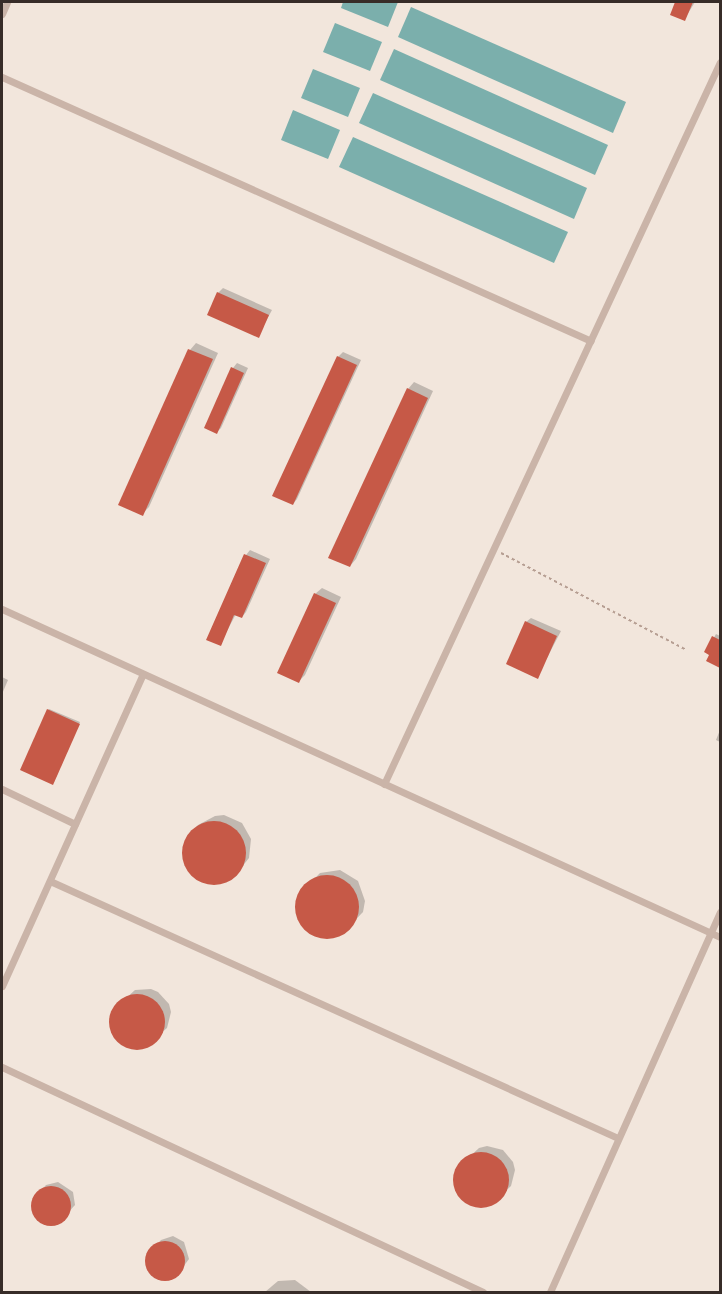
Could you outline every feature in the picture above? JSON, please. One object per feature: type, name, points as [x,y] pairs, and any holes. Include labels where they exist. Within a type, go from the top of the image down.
[{"type":"lane","points":[[2,14],[7,2]]},
{"type":"lane","points":[[384,784],[720,62]]},
{"type":"lane","points":[[2,77],[591,341]]},
{"type":"lane","points":[[2,609],[720,937]]},
{"type":"lane","points":[[2,987],[143,674]]},
{"type":"lane","points":[[2,789],[75,824]]},
{"type":"lane","points":[[50,881],[618,1138]]},
{"type":"lane","points":[[550,1293],[720,912]]},
{"type":"lane","points":[[2,1067],[483,1293]]},
{"type":"path","points":[[494,549],[685,649]]},
{"type":"water","points":[[343,2],[398,2],[388,27],[341,8]]},
{"type":"water","points":[[411,7],[626,102],[613,133],[398,37]]},
{"type":"water","points":[[335,23],[382,42],[370,71],[323,52]]},
{"type":"water","points":[[394,49],[608,145],[595,175],[380,80]]},
{"type":"water","points":[[313,69],[360,88],[348,117],[301,98]]},
{"type":"water","points":[[373,93],[587,188],[574,219],[359,123]]},
{"type":"water","points":[[293,110],[340,130],[328,159],[281,140]]},
{"type":"water","points":[[353,137],[568,232],[554,263],[339,167]]},
{"type":"building","points":[[675,2],[693,2],[685,21],[670,15]]},
{"type":"building","points":[[217,292],[269,315],[259,338],[207,315]]},
{"type":"building","points":[[188,349],[213,359],[143,516],[118,505]]},
{"type":"building","points":[[337,356],[357,365],[293,505],[272,496]]},
{"type":"building","points":[[231,367],[244,373],[217,434],[204,428]]},
{"type":"building","points":[[407,388],[428,398],[350,567],[328,558]]},
{"type":"building","points":[[244,554],[266,563],[242,618],[234,615],[221,646],[206,640]]},
{"type":"building","points":[[314,593],[336,603],[299,683],[277,673]]},
{"type":"building","points":[[525,621],[557,636],[538,679],[506,664]]},
{"type":"building","points":[[712,636],[720,640],[720,668],[706,661],[709,655],[704,652]]},
{"type":"building","points":[[47,709],[80,724],[53,785],[20,770]]},
{"type":"building","points":[[214,821],[232,826],[237,830],[241,835],[246,853],[241,871],[237,876],[232,880],[214,885],[196,880],[191,876],[187,871],[182,853],[187,835],[191,830],[196,826]]},
{"type":"building","points":[[327,875],[345,880],[350,884],[354,889],[359,907],[354,925],[350,930],[345,934],[327,939],[309,934],[304,930],[300,925],[295,907],[300,889],[304,884],[309,880]]},
{"type":"building","points":[[137,994],[148,996],[157,1002],[163,1011],[165,1022],[163,1033],[157,1042],[148,1048],[137,1050],[126,1048],[117,1042],[111,1033],[109,1022],[111,1011],[117,1002],[126,996]]},
{"type":"building","points":[[481,1152],[492,1154],[501,1160],[507,1169],[509,1180],[507,1191],[501,1200],[492,1206],[481,1208],[470,1206],[461,1200],[455,1191],[453,1180],[455,1169],[461,1160],[470,1154]]},
{"type":"building","points":[[51,1186],[65,1192],[71,1206],[65,1220],[51,1226],[37,1220],[31,1206],[37,1192]]},
{"type":"building","points":[[165,1241],[179,1247],[185,1261],[179,1275],[165,1281],[151,1275],[145,1261],[151,1247]]}]
